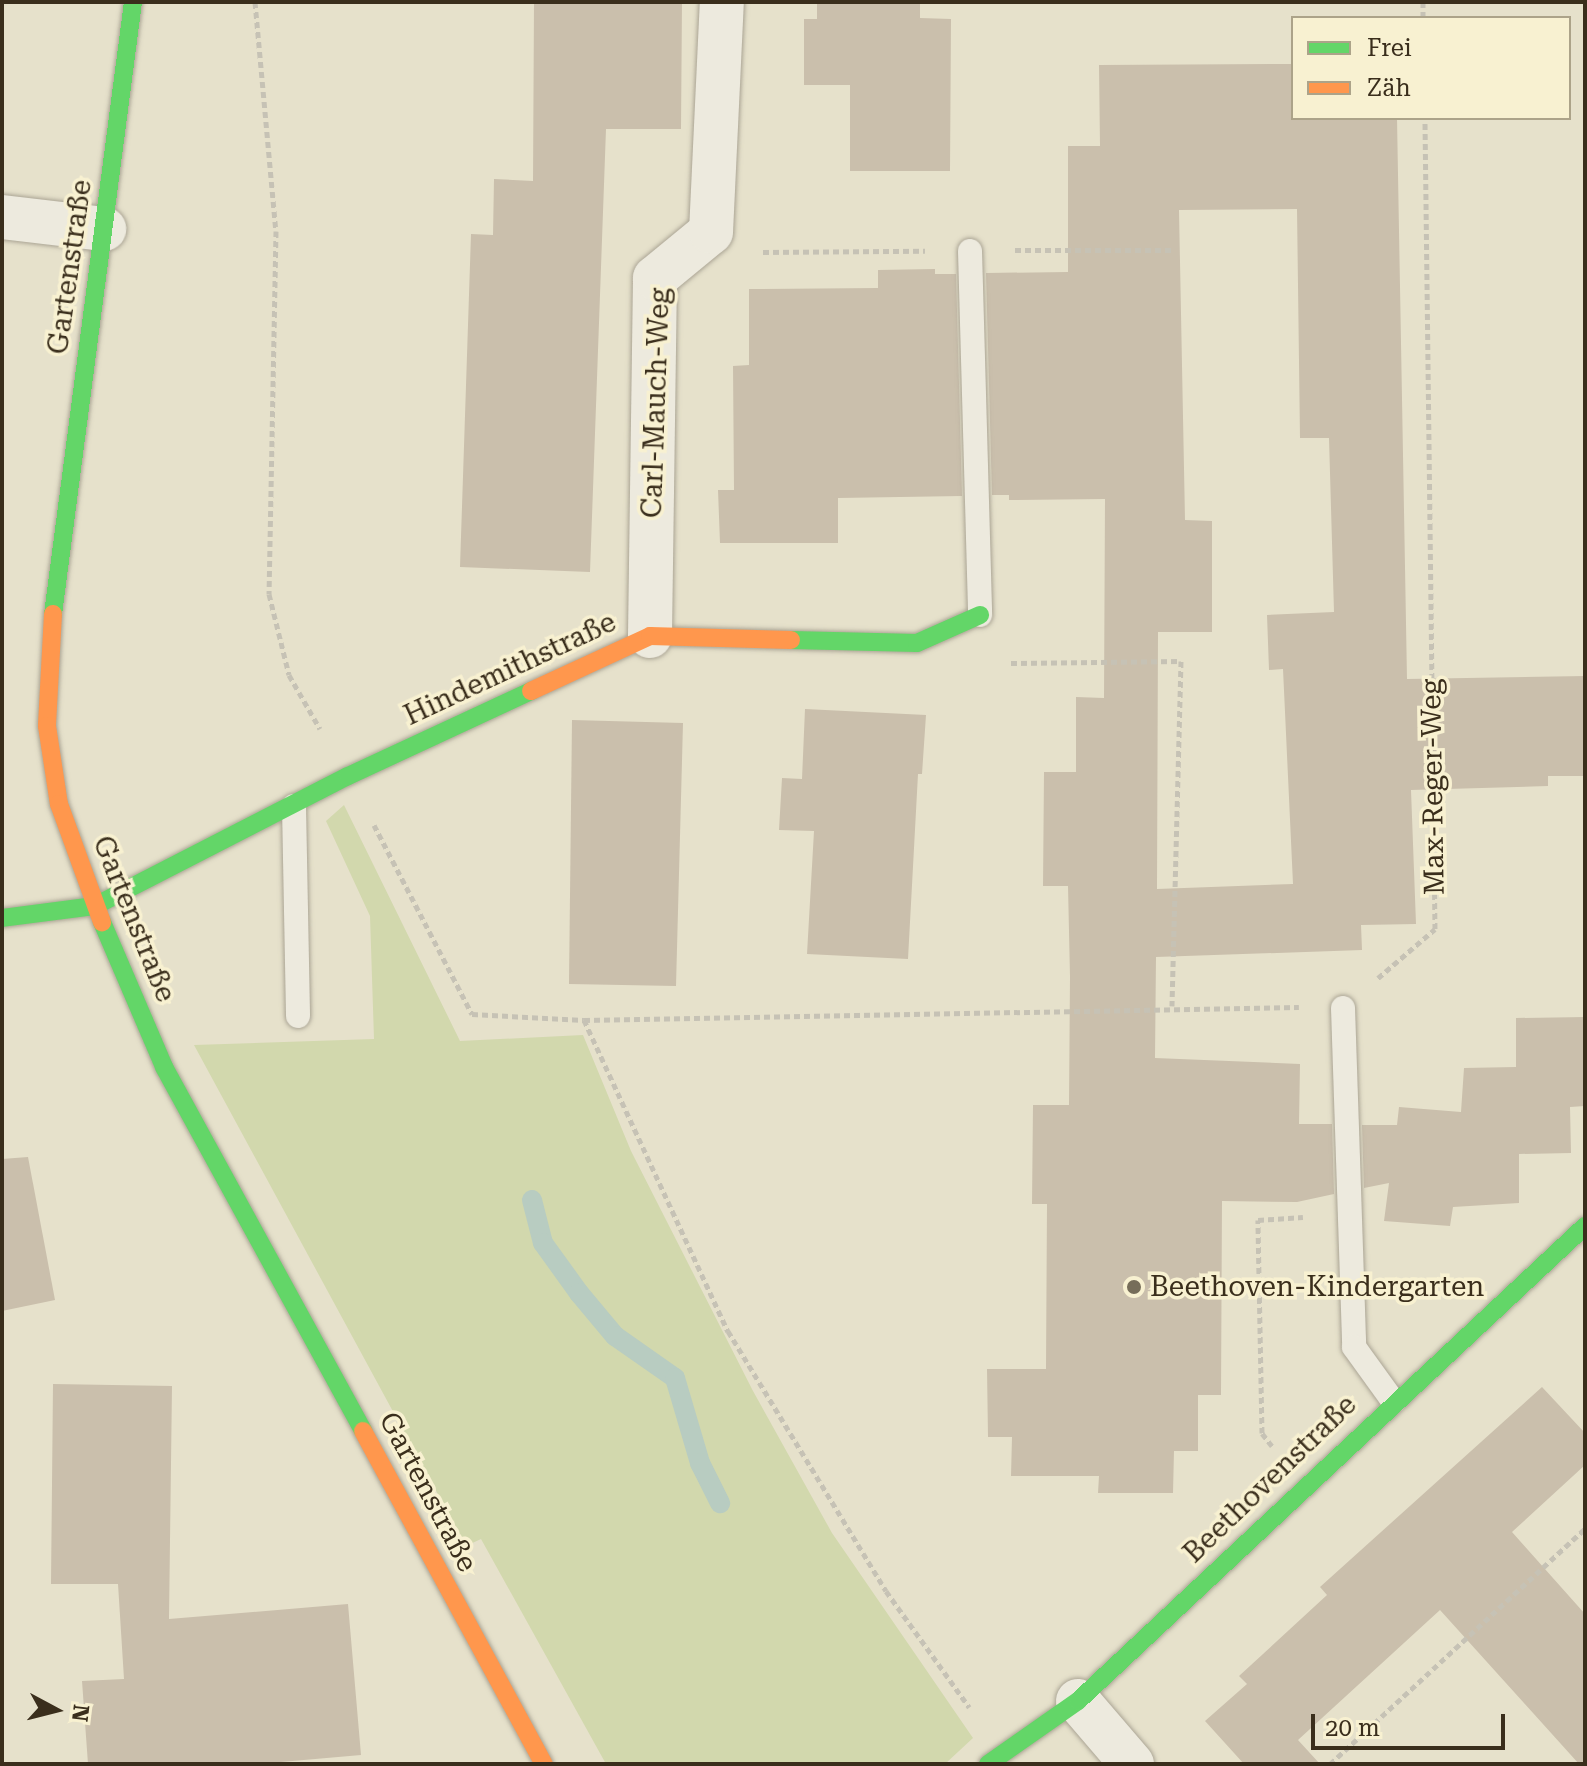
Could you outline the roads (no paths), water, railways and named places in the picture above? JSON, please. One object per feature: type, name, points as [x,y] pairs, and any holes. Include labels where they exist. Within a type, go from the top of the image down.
[{"type":"street","name":"Gartenstraße","points":[[133,2],[53,611],[47,726],[59,804],[95,906],[164,1067],[544,1764]]},
{"type":"street","name":"Carl-Mauch-Weg","points":[[650,636],[655,278],[711,232],[722,2]]},
{"type":"street","points":[[2,217],[104,229]]},
{"type":"street","name":"Hindemithstraße","points":[[2,918],[95,906],[348,776],[650,636],[917,643],[980,615]]},
{"type":"street","name":"Beethovenstraße","points":[[995,1758],[1078,1701],[1393,1401],[1579,1245]]},
{"type":"street","points":[[1078,1701],[1132,1764]]},
{"type":"lane","points":[[970,251],[980,615]]},
{"type":"lane","points":[[294,806],[298,1016]]},
{"type":"lane","points":[[1343,1008],[1354,1347],[1393,1401]]},
{"type":"waterway","points":[[532,1200],[543,1243],[579,1293],[615,1336],[675,1378],[700,1463],[720,1503]]},
{"type":"place","name":"Beethoven-Kindergarten","points":[[1134,1287]]}]
